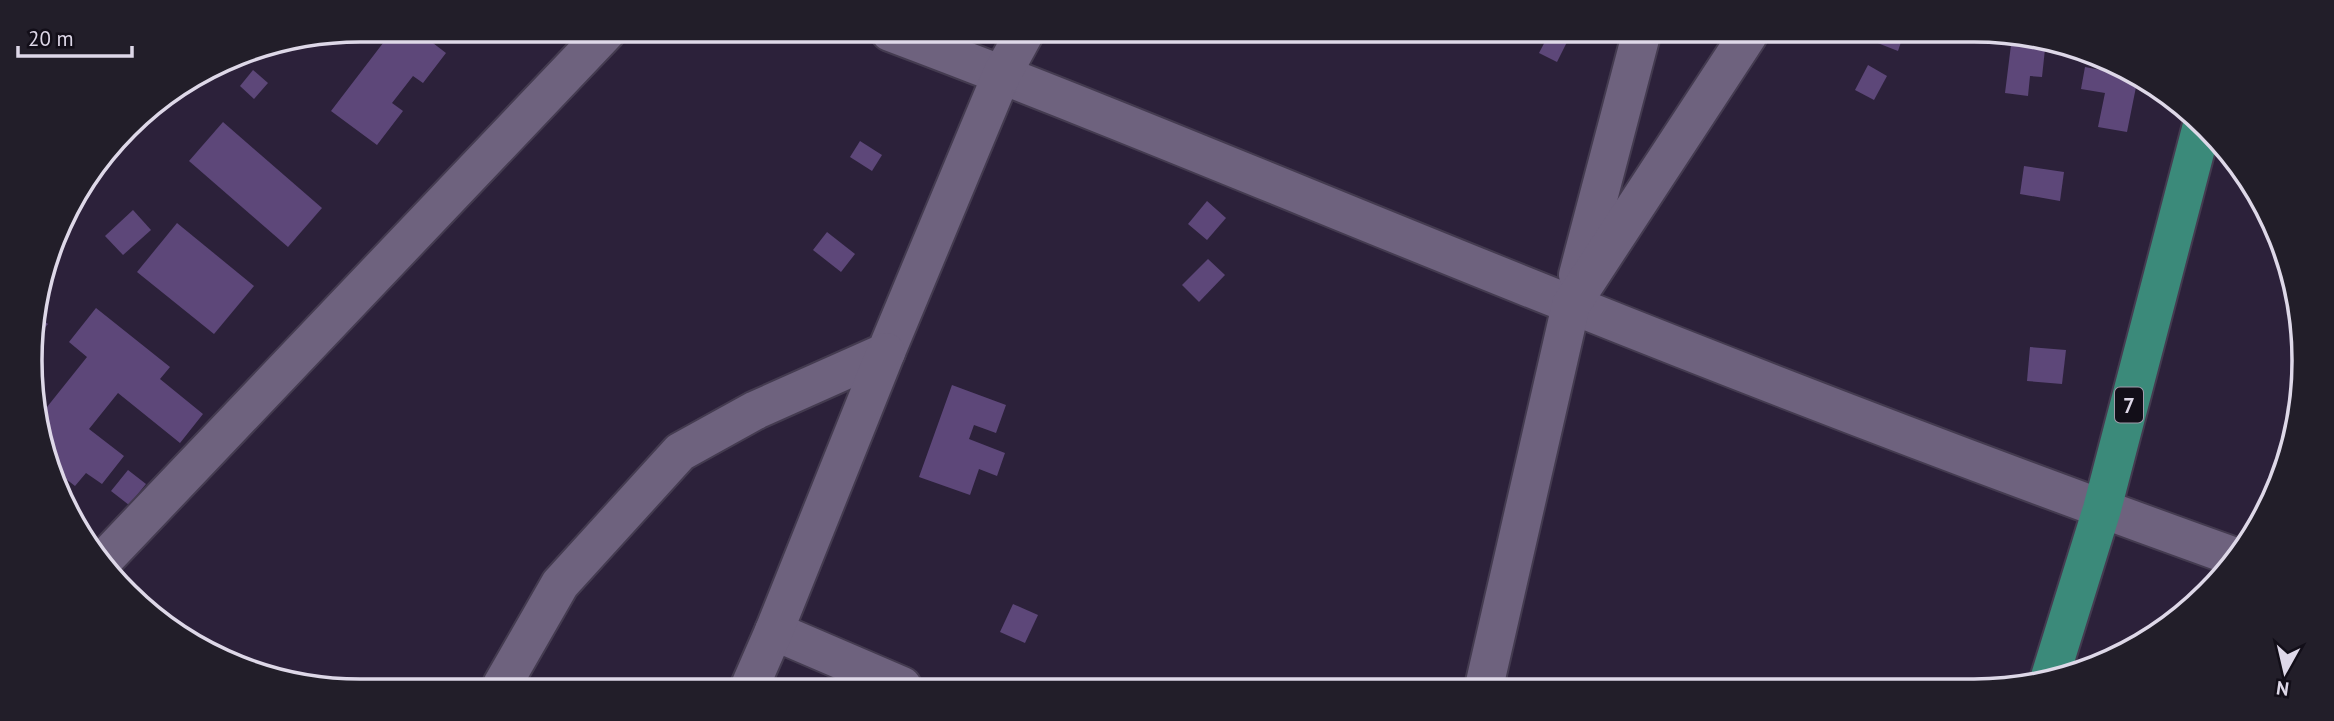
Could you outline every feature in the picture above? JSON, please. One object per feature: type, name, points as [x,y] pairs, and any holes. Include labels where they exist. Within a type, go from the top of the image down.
[{"type":"highway","name":"7","points":[[2052,669],[2102,509],[2199,135]]},
{"type":"street","points":[[109,555],[597,42]]},
{"type":"street","points":[[917,42],[1571,304],[2102,509],[2227,553]]},
{"type":"street","points":[[753,679],[886,352],[1002,74],[1019,42]]},
{"type":"street","points":[[1487,679],[1571,304],[1639,42]]},
{"type":"street","points":[[1571,304],[1743,42]]},
{"type":"street","points":[[505,679],[560,584],[680,452],[756,410],[886,352]]},
{"type":"street","points":[[774,631],[886,679]]},
{"type":"building","points":[[384,42],[432,42],[446,53],[423,83],[413,76],[392,103],[403,111],[377,145],[331,111]]},
{"type":"building","points":[[1545,42],[1567,42],[1557,62],[1539,53]]},
{"type":"building","points":[[1875,42],[1901,42],[1898,51]]},
{"type":"building","points":[[2011,45],[2045,50],[2042,77],[2030,76],[2028,96],[2005,93]]},
{"type":"building","points":[[1868,65],[1887,76],[1874,100],[1855,90]]},
{"type":"building","points":[[2085,67],[2105,71],[2136,87],[2127,132],[2098,127],[2105,93],[2081,89]]},
{"type":"building","points":[[253,70],[268,83],[254,99],[240,86]]},
{"type":"building","points":[[223,122],[322,208],[288,247],[189,161]]},
{"type":"building","points":[[860,141],[882,155],[872,171],[850,157]]},
{"type":"building","points":[[2024,166],[2064,172],[2060,201],[2020,194]]},
{"type":"building","points":[[1207,201],[1226,218],[1207,240],[1188,224]]},
{"type":"building","points":[[133,210],[151,230],[123,255],[105,236]]},
{"type":"building","points":[[177,223],[254,286],[214,334],[137,272]]},
{"type":"building","points":[[827,232],[855,254],[841,272],[813,250]]},
{"type":"building","points":[[1208,259],[1225,275],[1199,302],[1182,285]]},
{"type":"building","points":[[96,308],[170,367],[160,379],[203,414],[180,443],[118,393],[89,429],[124,456],[102,484],[86,473],[75,486],[64,478],[59,463],[46,406],[87,357],[69,342]]},
{"type":"building","points":[[2030,347],[2066,350],[2062,384],[2027,381]]},
{"type":"building","points":[[952,385],[1006,405],[996,433],[974,425],[969,439],[1005,453],[997,476],[979,469],[970,495],[919,477]]},
{"type":"building","points":[[128,470],[146,484],[129,505],[111,491]]},
{"type":"building","points":[[1013,604],[1038,615],[1025,643],[1000,632]]}]
